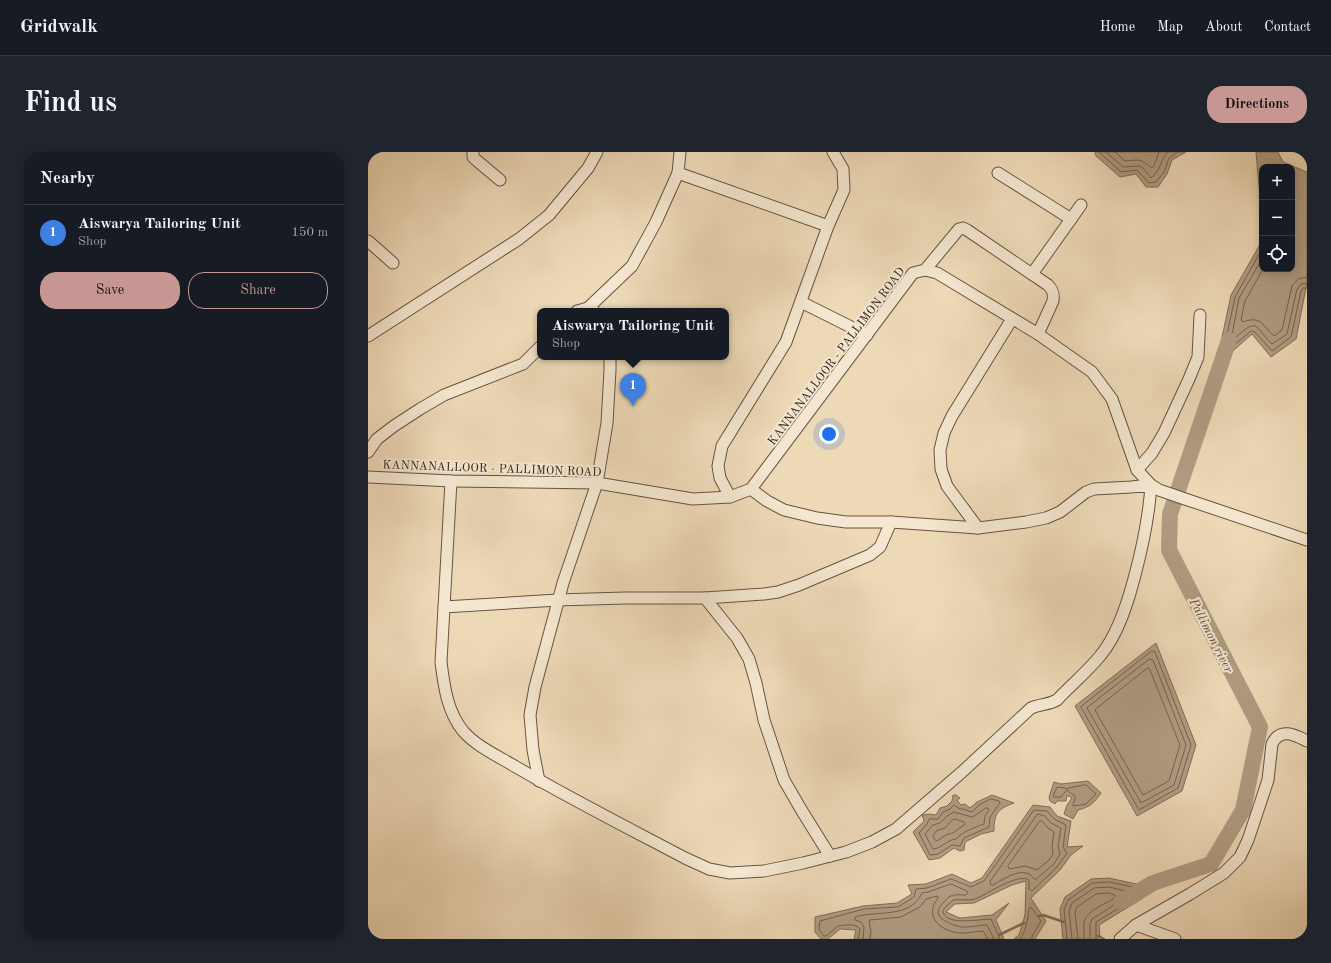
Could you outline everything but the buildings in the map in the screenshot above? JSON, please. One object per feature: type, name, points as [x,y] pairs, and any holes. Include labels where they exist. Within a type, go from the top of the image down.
[{"type":"street","points":[[474,152],[474,159],[500,180]]},
{"type":"street","points":[[368,336],[519,238],[549,215],[588,168],[597,152]]},
{"type":"street","points":[[593,308],[632,266],[656,222],[678,173],[680,152]]},
{"type":"street","points":[[730,497],[720,478],[718,466],[722,446],[786,342],[828,226],[844,190],[843,169],[833,152]]},
{"type":"street","points":[[678,173],[828,226]]},
{"type":"street","points":[[998,173],[1071,219]]},
{"type":"street","points":[[1032,274],[1081,204]]},
{"type":"street","points":[[925,270],[959,229],[963,228],[1052,289],[1054,295],[1053,301],[1038,334]]},
{"type":"street","points":[[368,241],[393,263]]},
{"type":"street","name":"KANNANALLOOR - PALLIMON ROAD","points":[[368,477],[451,481],[597,483],[693,499],[730,497],[751,489],[913,272],[925,270],[937,273],[1038,334],[1092,372],[1112,399],[1137,470],[1155,487],[1185,499],[1307,540]]},
{"type":"street","points":[[801,302],[867,334]]},
{"type":"street","points":[[1137,470],[1152,453],[1164,433],[1198,357],[1200,314]]},
{"type":"street","points":[[978,528],[947,486],[940,469],[940,450],[944,433],[952,416],[1012,319]]},
{"type":"street","points":[[368,452],[377,439],[420,409],[444,395],[523,364],[537,350]]},
{"type":"street","points":[[539,780],[533,750],[530,716],[535,686],[563,583],[597,483],[607,423],[610,360]]},
{"type":"street","points":[[451,481],[441,662],[452,714],[464,731],[478,744],[539,780],[684,858],[709,869],[730,873],[764,870],[830,856],[846,852],[872,842],[896,829],[962,772],[1031,708],[1037,705],[1051,704],[1056,700],[1101,656],[1116,630],[1128,602],[1142,550],[1155,487],[1094,489],[1086,492],[1060,512],[1046,518],[978,528],[891,522],[846,522],[817,518],[784,510],[767,502],[751,489]]},
{"type":"street","points":[[444,607],[558,600],[705,598],[778,592],[870,555],[880,547],[891,522]]},
{"type":"street","points":[[705,598],[737,638],[749,659],[764,720],[784,780],[830,856]]},
{"type":"street","points":[[1120,939],[1136,925],[1224,873],[1240,857],[1248,840],[1268,780],[1272,744],[1280,735],[1287,733],[1294,734],[1307,741]]},
{"type":"street","points":[[1136,925],[1176,939]]},
{"type":"water","points":[[1095,152],[1186,152],[1172,160],[1167,174],[1158,187],[1146,187],[1136,174],[1120,177],[1096,156]]},
{"type":"water","points":[[1256,152],[1278,152],[1283,162],[1288,164],[1259,164],[1259,186]]},
{"type":"water","points":[[1295,167],[1307,172],[1307,283],[1296,339],[1271,357],[1252,334],[1216,366],[1231,295],[1259,246],[1259,272],[1295,272]]},
{"type":"water","points":[[1156,643],[1196,745],[1182,791],[1137,816],[1075,706]]},
{"type":"water","points":[[1088,781],[1101,793],[1091,804],[1078,810],[1073,819],[1064,814],[1067,805],[1072,798],[1067,795],[1066,801],[1057,801],[1055,804],[1050,801],[1049,797],[1054,782],[1061,784]]},
{"type":"water","points":[[953,795],[960,798],[957,800],[961,805],[965,804],[970,808],[977,802],[992,795],[1014,803],[1004,807],[998,812],[995,820],[994,831],[981,834],[965,842],[964,850],[960,851],[954,848],[940,858],[929,860],[913,832],[924,821],[922,815],[936,815],[940,808],[947,806],[952,801]]},
{"type":"water","points":[[1033,805],[1050,807],[1057,816],[1071,821],[1067,847],[1083,846],[1071,855],[1060,870],[1031,898],[1046,921],[1035,939],[1014,939],[1019,935],[1025,915],[1026,881],[1012,885],[974,903],[955,904],[946,912],[960,918],[992,915],[1009,903],[996,920],[1004,939],[854,939],[856,930],[840,929],[828,939],[821,939],[815,932],[815,917],[863,906],[897,903],[912,894],[908,885],[926,884],[952,874],[971,883],[982,878]]},
{"type":"water","points":[[1109,878],[1136,884],[1143,898],[1099,925],[1100,937],[1098,939],[1063,939],[1060,909],[1065,897],[1091,879]]},
{"type":"waterway","name":"Pallimon river","points":[[1121,902],[1153,883],[1211,864],[1243,810],[1260,727],[1169,550],[1170,514],[1229,340]]},
{"type":"waterway","points":[[1039,916],[1043,915],[1064,922]]},
{"type":"waterway","points":[[999,935],[1024,923]]},
{"type":"waterway","points":[[1098,936],[1104,939]]},
{"type":"place","name":"Aiswarya Tailoring Unit","points":[[633,406]]}]
